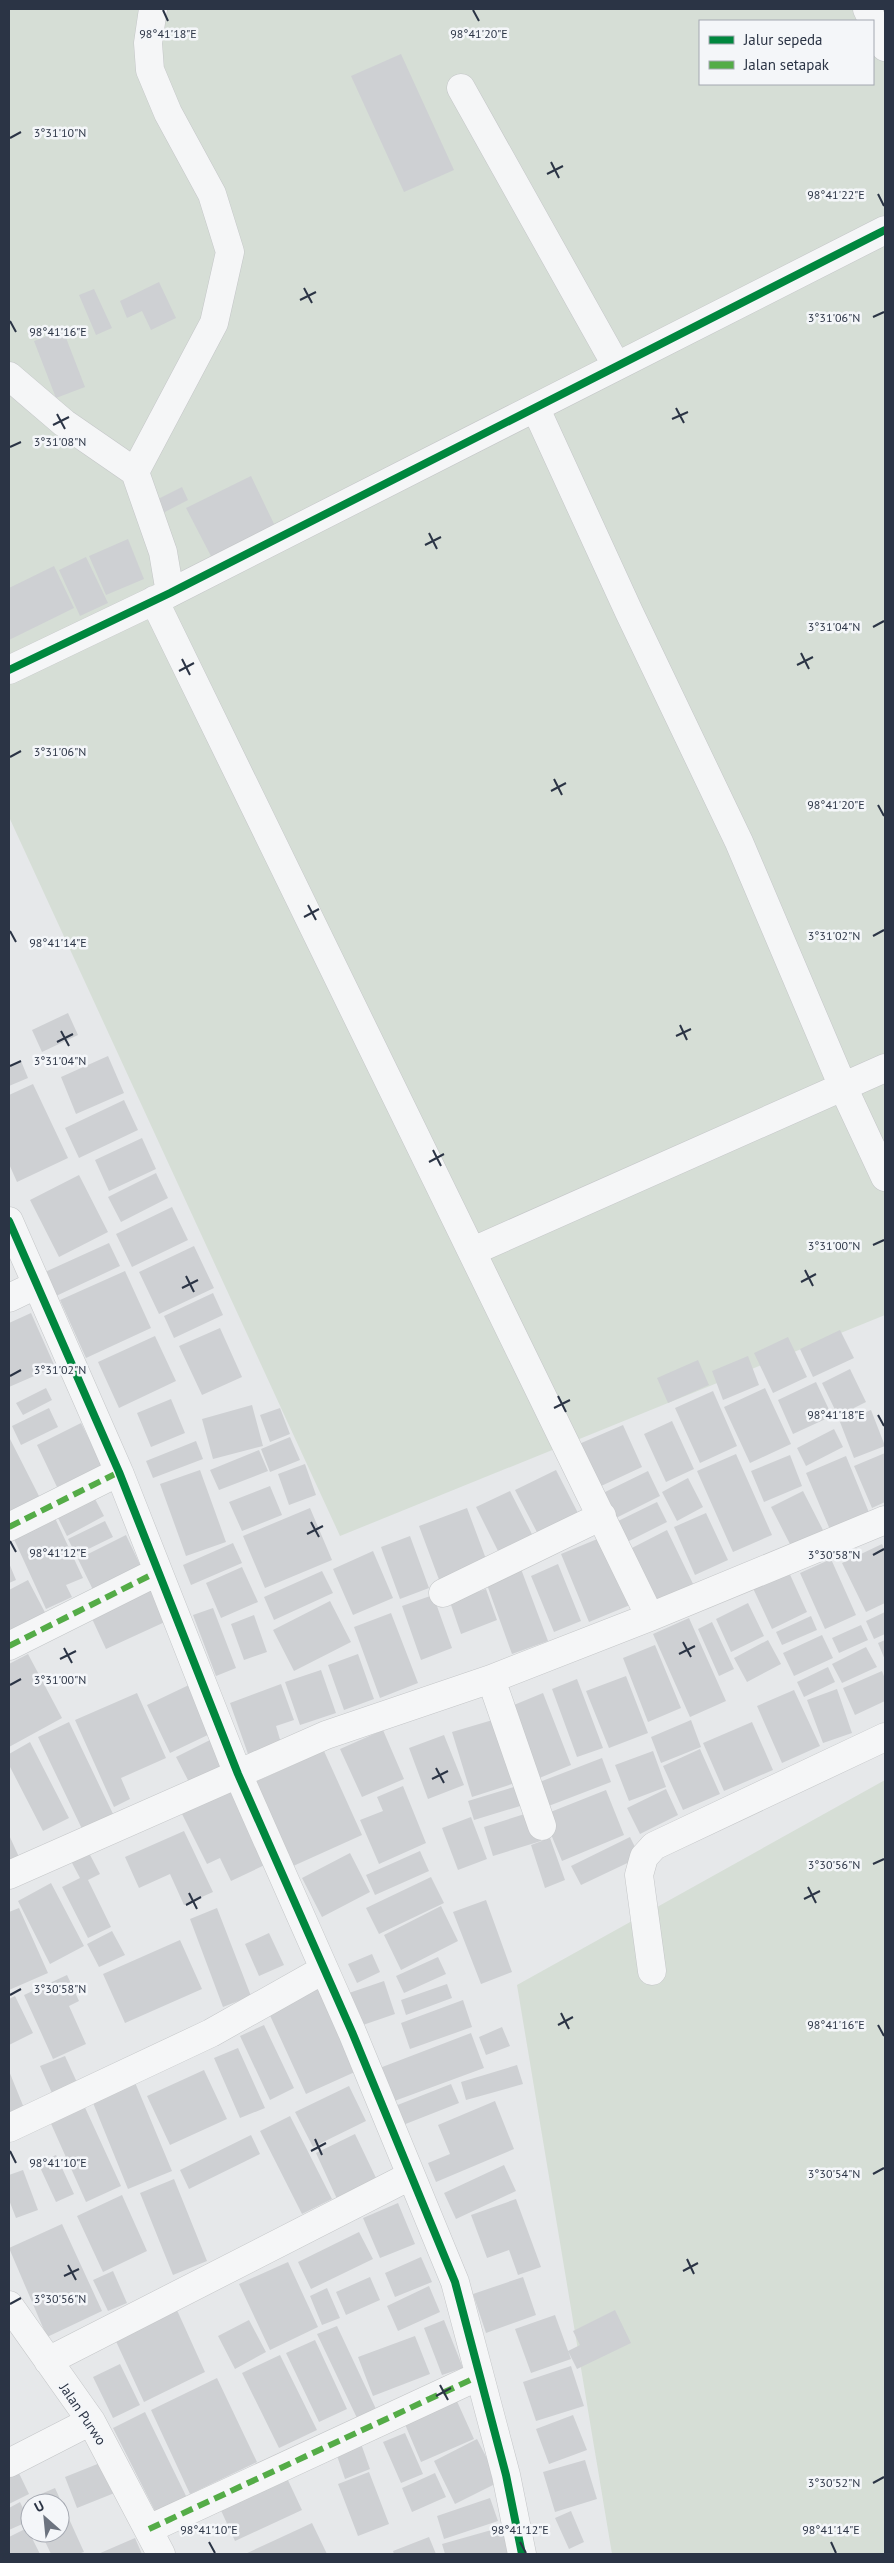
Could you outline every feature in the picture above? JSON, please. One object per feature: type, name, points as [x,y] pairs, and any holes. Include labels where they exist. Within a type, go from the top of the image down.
[{"type":"street","points":[[135,472],[214,323],[230,252],[212,194],[168,113],[150,70],[148,43],[153,9]]},
{"type":"street","points":[[874,24],[885,47]]},
{"type":"street","points":[[461,88],[616,365]]},
{"type":"street","points":[[9,670],[162,596],[536,409],[616,365],[885,231]]},
{"type":"street","points":[[9,376],[64,423],[135,472],[163,552],[162,596],[473,1251],[650,1617]]},
{"type":"street","points":[[536,409],[629,612],[739,842],[843,1087],[885,1177]]},
{"type":"street","points":[[473,1251],[885,1068]]},
{"type":"street","points":[[9,1221],[119,1472],[238,1774],[352,2032],[455,2282],[506,2475],[522,2554]]},
{"type":"street","points":[[9,1298],[36,1285]]},
{"type":"street","points":[[9,1527],[119,1472]]},
{"type":"street","points":[[443,1593],[602,1516]]},
{"type":"street","points":[[9,1875],[335,1732],[491,1679],[650,1617],[885,1520]]},
{"type":"street","points":[[9,1646],[157,1572]]},
{"type":"street","points":[[491,1679],[542,1826]]},
{"type":"street","points":[[652,1971],[639,1875],[644,1857],[654,1846],[885,1737]]},
{"type":"street","points":[[9,2128],[212,2033],[323,1970]]},
{"type":"street","points":[[48,2360],[410,2176]]},
{"type":"street","name":"Jalan Purwo","points":[[9,2306],[91,2420],[161,2554]]},
{"type":"street","points":[[149,2529],[479,2376]]},
{"type":"street","points":[[9,2463],[91,2420]]},
{"type":"shaded area","points":[[9,9],[885,9],[885,1315],[340,1536],[9,817]]},
{"type":"shaded area","points":[[885,1780],[885,2554],[612,2554],[517,1985]]},
{"type":"building","points":[[401,54],[454,170],[404,192],[351,76]]},
{"type":"building","points":[[159,282],[176,318],[151,330],[142,311],[127,318],[120,301]]},
{"type":"building","points":[[94,289],[112,328],[96,335],[79,295]]},
{"type":"building","points":[[63,330],[85,387],[56,398],[34,341]]},
{"type":"building","points":[[251,476],[275,526],[212,558],[186,508]]},
{"type":"building","points":[[182,487],[188,500],[161,514],[154,501]]},
{"type":"building","points":[[128,539],[144,579],[106,595],[89,556]]},
{"type":"building","points":[[86,557],[108,603],[80,616],[59,570]]},
{"type":"building","points":[[54,566],[74,608],[9,640],[9,588]]},
{"type":"building","points":[[68,1013],[78,1035],[42,1052],[32,1030]]},
{"type":"building","points":[[108,1056],[124,1093],[76,1114],[61,1077]]},
{"type":"building","points":[[21,1061],[28,1078],[9,1086],[9,1066]]},
{"type":"building","points":[[33,1084],[68,1158],[17,1182],[9,1164],[9,1095]]},
{"type":"building","points":[[124,1100],[138,1130],[79,1158],[65,1128]]},
{"type":"building","points":[[142,1138],[156,1169],[109,1191],[95,1160]]},
{"type":"building","points":[[156,1173],[168,1198],[121,1222],[108,1197]]},
{"type":"building","points":[[79,1175],[108,1232],[59,1257],[30,1200]]},
{"type":"building","points":[[172,1207],[188,1240],[132,1267],[116,1234]]},
{"type":"building","points":[[109,1243],[120,1266],[56,1296],[45,1272]]},
{"type":"building","points":[[194,1246],[214,1288],[159,1314],[139,1272]]},
{"type":"building","points":[[125,1271],[151,1328],[86,1358],[60,1300]]},
{"type":"building","points":[[213,1293],[223,1315],[174,1338],[164,1316]]},
{"type":"building","points":[[31,1313],[55,1367],[9,1387],[9,1323]]},
{"type":"building","points":[[220,1328],[242,1377],[202,1395],[179,1346]]},
{"type":"building","points":[[840,1330],[854,1358],[813,1377],[800,1349]]},
{"type":"building","points":[[155,1336],[176,1381],[119,1408],[98,1362]]},
{"type":"building","points":[[788,1337],[807,1377],[773,1393],[754,1353]]},
{"type":"building","points":[[748,1356],[759,1385],[723,1400],[712,1371]]},
{"type":"building","points":[[698,1360],[709,1385],[668,1403],[657,1378]]},
{"type":"building","points":[[850,1369],[866,1402],[838,1416],[822,1383]]},
{"type":"building","points":[[816,1382],[832,1416],[793,1434],[778,1400]]},
{"type":"building","points":[[46,1388],[52,1400],[23,1415],[16,1403]]},
{"type":"building","points":[[765,1388],[791,1444],[750,1463],[724,1407]]},
{"type":"building","points":[[713,1391],[737,1446],[700,1463],[675,1408]]},
{"type":"building","points":[[171,1399],[185,1433],[151,1447],[137,1413]]},
{"type":"building","points":[[252,1405],[263,1446],[213,1459],[202,1419]]},
{"type":"building","points":[[49,1408],[58,1427],[21,1445],[12,1426]]},
{"type":"building","points":[[280,1408],[290,1434],[270,1442],[260,1415]]},
{"type":"building","points":[[871,1410],[885,1446],[854,1458],[840,1422]]},
{"type":"building","points":[[672,1421],[694,1469],[666,1482],[644,1434]]},
{"type":"building","points":[[81,1423],[102,1465],[57,1487],[37,1445]]},
{"type":"building","points":[[623,1425],[642,1467],[599,1487],[579,1444]]},
{"type":"building","points":[[834,1429],[843,1447],[806,1466],[797,1448]]},
{"type":"building","points":[[9,1437],[40,1498],[9,1512]]},
{"type":"building","points":[[290,1437],[300,1460],[270,1472],[261,1449]]},
{"type":"building","points":[[196,1441],[203,1459],[153,1478],[146,1461]]},
{"type":"building","points":[[259,1450],[268,1471],[219,1490],[210,1470]]},
{"type":"building","points":[[885,1453],[885,1502],[872,1508],[854,1466]]},
{"type":"building","points":[[736,1454],[772,1535],[733,1552],[697,1471]]},
{"type":"building","points":[[790,1455],[802,1486],[764,1502],[751,1471]]},
{"type":"building","points":[[846,1456],[870,1515],[831,1532],[806,1473]]},
{"type":"building","points":[[305,1464],[316,1495],[289,1505],[278,1474]]},
{"type":"building","points":[[200,1470],[226,1542],[186,1556],[160,1484]]},
{"type":"building","points":[[556,1470],[579,1515],[539,1536],[515,1490]]},
{"type":"building","points":[[648,1471],[660,1496],[614,1519],[601,1494]]},
{"type":"building","points":[[688,1478],[703,1507],[677,1521],[662,1492]]},
{"type":"building","points":[[270,1486],[282,1515],[242,1531],[229,1502]]},
{"type":"building","points":[[510,1491],[536,1542],[502,1559],[476,1507]]},
{"type":"building","points":[[803,1491],[824,1532],[792,1548],[771,1507]]},
{"type":"building","points":[[95,1499],[104,1516],[67,1536],[58,1518]]},
{"type":"building","points":[[657,1502],[667,1522],[627,1542],[616,1522]]},
{"type":"building","points":[[310,1508],[332,1560],[265,1588],[243,1536]]},
{"type":"building","points":[[467,1508],[489,1567],[441,1585],[419,1526]]},
{"type":"building","points":[[706,1513],[728,1560],[695,1575],[674,1527]]},
{"type":"building","points":[[55,1518],[83,1578],[66,1585],[72,1597],[46,1609],[13,1537]]},
{"type":"building","points":[[105,1521],[113,1537],[76,1555],[68,1539]]},
{"type":"building","points":[[667,1530],[695,1588],[656,1607],[628,1550]]},
{"type":"building","points":[[126,1535],[144,1573],[96,1596],[78,1559]]},
{"type":"building","points":[[607,1535],[635,1603],[589,1622],[561,1554]]},
{"type":"building","points":[[410,1536],[429,1588],[400,1599],[381,1547]]},
{"type":"building","points":[[233,1543],[242,1563],[191,1585],[183,1565]]},
{"type":"building","points":[[882,1544],[885,1550],[885,1603],[866,1612],[842,1563]]},
{"type":"building","points":[[373,1551],[393,1598],[353,1615],[333,1569]]},
{"type":"building","points":[[831,1559],[856,1615],[825,1629],[800,1573]]},
{"type":"building","points":[[9,1563],[16,1580],[9,1583]]},
{"type":"building","points":[[558,1564],[581,1621],[554,1632],[531,1576]]},
{"type":"building","points":[[242,1567],[258,1602],[221,1618],[206,1583]]},
{"type":"building","points":[[787,1568],[807,1612],[772,1629],[751,1584]]},
{"type":"building","points":[[521,1569],[548,1641],[512,1654],[486,1582]]},
{"type":"building","points":[[322,1571],[333,1593],[274,1620],[264,1597]]},
{"type":"building","points":[[28,1580],[49,1620],[13,1638],[9,1630],[9,1590]]},
{"type":"building","points":[[149,1582],[167,1621],[106,1649],[88,1610]]},
{"type":"building","points":[[486,1589],[497,1620],[461,1634],[450,1602]]},
{"type":"building","points":[[433,1595],[452,1648],[421,1660],[402,1606]]},
{"type":"building","points":[[330,1601],[351,1642],[294,1671],[273,1630]]},
{"type":"building","points":[[748,1603],[764,1636],[731,1652],[716,1619]]},
{"type":"building","points":[[213,1608],[236,1668],[216,1676],[193,1615]]},
{"type":"building","points":[[885,1612],[885,1634],[874,1639],[866,1621]]},
{"type":"building","points":[[391,1613],[418,1683],[380,1698],[354,1627]]},
{"type":"building","points":[[254,1615],[267,1652],[244,1660],[231,1624]]},
{"type":"building","points":[[811,1616],[817,1630],[782,1645],[776,1632]]},
{"type":"building","points":[[689,1618],[726,1701],[690,1717],[653,1634]]},
{"type":"building","points":[[712,1622],[734,1669],[719,1676],[698,1629]]},
{"type":"building","points":[[861,1625],[868,1640],[839,1653],[832,1638]]},
{"type":"building","points":[[822,1635],[833,1658],[794,1676],[783,1653]]},
{"type":"building","points":[[768,1640],[781,1664],[747,1682],[734,1658]]},
{"type":"building","points":[[885,1640],[885,1660],[878,1643]]},
{"type":"building","points":[[655,1645],[681,1708],[648,1722],[623,1658]]},
{"type":"building","points":[[866,1647],[877,1667],[842,1683],[832,1664]]},
{"type":"building","points":[[28,1654],[62,1718],[9,1747],[9,1664]]},
{"type":"building","points":[[358,1654],[374,1699],[344,1710],[328,1665]]},
{"type":"building","points":[[828,1667],[835,1682],[804,1697],[797,1682]]},
{"type":"building","points":[[321,1670],[336,1713],[300,1725],[285,1682]]},
{"type":"building","points":[[882,1671],[885,1679],[885,1701],[855,1715],[843,1688]]},
{"type":"building","points":[[626,1676],[648,1733],[609,1748],[586,1691]]},
{"type":"building","points":[[577,1679],[603,1748],[577,1757],[552,1689]]},
{"type":"building","points":[[191,1684],[214,1732],[170,1753],[147,1705]]},
{"type":"building","points":[[281,1684],[294,1720],[276,1726],[281,1743],[248,1754],[230,1703]]},
{"type":"building","points":[[837,1689],[852,1733],[823,1743],[807,1700]]},
{"type":"building","points":[[794,1690],[820,1746],[782,1763],[757,1706]]},
{"type":"building","points":[[137,1693],[166,1758],[121,1778],[130,1799],[114,1807],[75,1720]]},
{"type":"building","points":[[543,1693],[571,1765],[537,1779],[509,1707]]},
{"type":"building","points":[[496,1719],[515,1783],[472,1797],[452,1732]]},
{"type":"building","points":[[691,1720],[701,1747],[661,1763],[651,1737]]},
{"type":"building","points":[[69,1722],[114,1816],[83,1831],[38,1737]]},
{"type":"building","points":[[752,1722],[773,1770],[724,1791],[703,1743]]},
{"type":"building","points":[[383,1730],[404,1779],[362,1797],[340,1749]]},
{"type":"building","points":[[444,1735],[464,1785],[428,1799],[409,1748]]},
{"type":"building","points":[[216,1737],[230,1764],[190,1784],[176,1757]]},
{"type":"building","points":[[30,1742],[69,1818],[43,1831],[9,1765],[9,1754]]},
{"type":"building","points":[[700,1749],[720,1794],[683,1810],[663,1766]]},
{"type":"building","points":[[324,1751],[362,1835],[291,1867],[253,1783]]},
{"type":"building","points":[[653,1751],[666,1787],[629,1801],[615,1765]]},
{"type":"building","points":[[602,1758],[611,1782],[546,1807],[537,1783]]},
{"type":"building","points":[[524,1784],[530,1803],[474,1820],[468,1801]]},
{"type":"building","points":[[403,1786],[426,1843],[379,1864],[360,1820],[383,1811],[377,1797]]},
{"type":"building","points":[[236,1788],[271,1862],[231,1881],[220,1858],[207,1864],[182,1814]]},
{"type":"building","points":[[666,1789],[678,1815],[640,1834],[627,1808]]},
{"type":"building","points":[[606,1790],[624,1835],[562,1861],[543,1815]]},
{"type":"building","points":[[531,1812],[541,1841],[493,1856],[484,1827]]},
{"type":"building","points":[[471,1817],[487,1859],[458,1870],[442,1828]]},
{"type":"building","points":[[184,1831],[213,1892],[184,1905],[170,1874],[139,1888],[125,1857]]},
{"type":"building","points":[[9,1835],[19,1857],[9,1861]]},
{"type":"building","points":[[630,1837],[640,1857],[581,1885],[571,1866]]},
{"type":"building","points":[[550,1838],[565,1880],[545,1888],[531,1845]]},
{"type":"building","points":[[420,1851],[429,1871],[375,1895],[366,1875]]},
{"type":"building","points":[[89,1853],[100,1874],[88,1880],[111,1927],[88,1938],[62,1887],[80,1878],[71,1861]]},
{"type":"building","points":[[350,1853],[370,1892],[322,1917],[302,1878]]},
{"type":"building","points":[[431,1877],[444,1903],[379,1934],[366,1908]]},
{"type":"building","points":[[51,1883],[84,1946],[50,1964],[18,1901]]},
{"type":"building","points":[[486,1900],[512,1972],[481,1984],[453,1912]]},
{"type":"building","points":[[441,1906],[458,1941],[401,1970],[384,1935]]},
{"type":"building","points":[[19,1908],[48,1973],[9,1990],[9,1912]]},
{"type":"building","points":[[217,1908],[251,1996],[223,2007],[190,1919]]},
{"type":"building","points":[[112,1931],[125,1955],[99,1967],[87,1944]]},
{"type":"building","points":[[269,1933],[284,1965],[259,1976],[245,1944]]},
{"type":"building","points":[[180,1940],[202,1989],[125,2023],[103,1974]]},
{"type":"building","points":[[372,1954],[380,1972],[357,1983],[348,1964]]},
{"type":"building","points":[[438,1957],[446,1974],[404,1993],[396,1976]]},
{"type":"building","points":[[67,1975],[79,2001],[69,2006],[86,2044],[53,2059],[24,1995]]},
{"type":"building","points":[[384,1981],[395,2014],[360,2026],[349,1993]]},
{"type":"building","points":[[447,1984],[452,1998],[406,2015],[401,2000]]},
{"type":"building","points":[[318,1986],[357,2071],[306,2094],[267,2009]]},
{"type":"building","points":[[15,1996],[33,2033],[9,2045],[9,1999]]},
{"type":"building","points":[[463,2000],[472,2027],[410,2049],[401,2023]]},
{"type":"building","points":[[264,2025],[294,2088],[270,2100],[240,2036]]},
{"type":"building","points":[[502,2027],[510,2046],[486,2055],[479,2037]]},
{"type":"building","points":[[471,2033],[484,2068],[389,2103],[377,2069]]},
{"type":"building","points":[[238,2048],[265,2108],[240,2118],[214,2058]]},
{"type":"building","points":[[65,2056],[80,2089],[55,2100],[40,2066]]},
{"type":"building","points":[[517,2065],[523,2084],[466,2100],[461,2082]]},
{"type":"building","points":[[204,2070],[227,2119],[170,2145],[147,2096]]},
{"type":"building","points":[[9,2071],[24,2108],[9,2115]]},
{"type":"building","points":[[134,2080],[172,2171],[128,2189],[91,2098]]},
{"type":"building","points":[[451,2084],[459,2103],[403,2125],[395,2106]]},
{"type":"building","points":[[349,2086],[366,2121],[313,2147],[295,2112]]},
{"type":"building","points":[[82,2101],[121,2186],[86,2202],[48,2117]]},
{"type":"building","points":[[495,2101],[514,2149],[436,2182],[428,2163],[450,2154],[438,2125]]},
{"type":"building","points":[[290,2116],[332,2199],[302,2214],[260,2131]]},
{"type":"building","points":[[355,2134],[377,2180],[337,2199],[316,2153]]},
{"type":"building","points":[[251,2135],[260,2154],[189,2189],[180,2170]]},
{"type":"building","points":[[56,2155],[74,2194],[56,2202],[38,2163]]},
{"type":"building","points":[[504,2165],[516,2191],[456,2219],[444,2193]]},
{"type":"building","points":[[23,2170],[38,2210],[16,2218],[9,2200],[9,2175]]},
{"type":"building","points":[[174,2179],[207,2261],[173,2275],[140,2193]]},
{"type":"building","points":[[122,2195],[147,2251],[103,2272],[77,2216]]},
{"type":"building","points":[[516,2199],[541,2267],[518,2275],[509,2250],[487,2258],[471,2215]]},
{"type":"building","points":[[398,2203],[415,2244],[380,2258],[363,2218]]},
{"type":"building","points":[[62,2224],[102,2311],[47,2337],[9,2248]]},
{"type":"building","points":[[359,2232],[373,2259],[311,2289],[298,2262]]},
{"type":"building","points":[[421,2257],[432,2282],[395,2297],[385,2273]]},
{"type":"building","points":[[288,2262],[318,2327],[270,2350],[239,2284]]},
{"type":"building","points":[[113,2271],[127,2303],[108,2311],[93,2280]]},
{"type":"building","points":[[370,2277],[380,2300],[346,2315],[336,2292]]},
{"type":"building","points":[[523,2277],[536,2315],[486,2333],[473,2294]]},
{"type":"building","points":[[429,2286],[440,2312],[398,2331],[387,2306]]},
{"type":"building","points":[[327,2288],[340,2318],[322,2325],[310,2296]]},
{"type":"building","points":[[176,2308],[205,2372],[144,2402],[114,2337]]},
{"type":"building","points":[[615,2310],[631,2343],[577,2369],[568,2351],[580,2345],[573,2331]]},
{"type":"building","points":[[555,2315],[571,2359],[531,2373],[515,2329]]},
{"type":"building","points":[[249,2320],[266,2352],[235,2369],[218,2336]]},
{"type":"building","points":[[444,2320],[463,2368],[442,2375],[424,2328]]},
{"type":"building","points":[[337,2326],[376,2409],[357,2418],[317,2334]]},
{"type":"building","points":[[415,2336],[430,2374],[373,2396],[358,2357]]},
{"type":"building","points":[[315,2340],[347,2409],[319,2422],[286,2353]]},
{"type":"building","points":[[280,2355],[317,2430],[279,2448],[242,2373]]},
{"type":"building","points":[[120,2364],[140,2405],[113,2418],[93,2377]]},
{"type":"building","points":[[571,2366],[584,2406],[536,2421],[523,2382]]},
{"type":"building","points":[[217,2378],[257,2462],[190,2494],[151,2410]]},
{"type":"building","points":[[456,2399],[474,2439],[421,2462],[404,2422]]},
{"type":"building","points":[[145,2412],[188,2500],[157,2515],[113,2428]]},
{"type":"building","points":[[573,2415],[587,2450],[549,2464],[536,2429]]},
{"type":"building","points":[[405,2433],[423,2474],[401,2483],[383,2442]]},
{"type":"building","points":[[359,2438],[370,2469],[345,2479],[334,2447]]},
{"type":"building","points":[[477,2439],[499,2482],[455,2504],[434,2461]]},
{"type":"building","points":[[585,2460],[597,2499],[555,2512],[543,2472]]},
{"type":"building","points":[[105,2461],[117,2492],[77,2508],[65,2477]]},
{"type":"building","points":[[16,2467],[29,2493],[20,2493],[20,2498],[9,2504],[9,2470]]},
{"type":"building","points":[[369,2472],[389,2524],[358,2536],[338,2484]]},
{"type":"building","points":[[435,2473],[446,2497],[412,2512],[402,2488]]},
{"type":"building","points":[[286,2476],[302,2510],[235,2541],[219,2506]]},
{"type":"building","points":[[55,2488],[57,2493],[43,2493]]},
{"type":"building","points":[[490,2498],[498,2521],[444,2539],[437,2516]]},
{"type":"building","points":[[20,2502],[20,2525],[9,2530],[9,2508]]},
{"type":"building","points":[[571,2511],[584,2542],[569,2549],[555,2518]]},
{"type":"building","points":[[70,2521],[84,2552],[78,2554],[51,2554],[46,2543],[70,2543]]},
{"type":"building","points":[[312,2523],[327,2554],[245,2554]]},
{"type":"building","points":[[502,2527],[509,2553],[445,2554],[442,2544]]},
{"type":"building","points":[[20,2532],[20,2543],[34,2543],[40,2554],[9,2554],[9,2537]]},
{"type":"building","points":[[429,2537],[436,2554],[394,2554],[393,2551]]},
{"type":"building","points":[[135,2538],[142,2554],[98,2554]]},
{"type":"marked path","points":[[9,1527],[119,1472]]},
{"type":"marked path","points":[[9,1646],[157,1572]]},
{"type":"marked path","points":[[149,2529],[479,2376]]},
{"type":"cycle path","points":[[9,670],[170,593],[885,230]]},
{"type":"cycle path","points":[[9,1221],[119,1472],[238,1774],[352,2032],[455,2282],[506,2475],[522,2554]]}]
